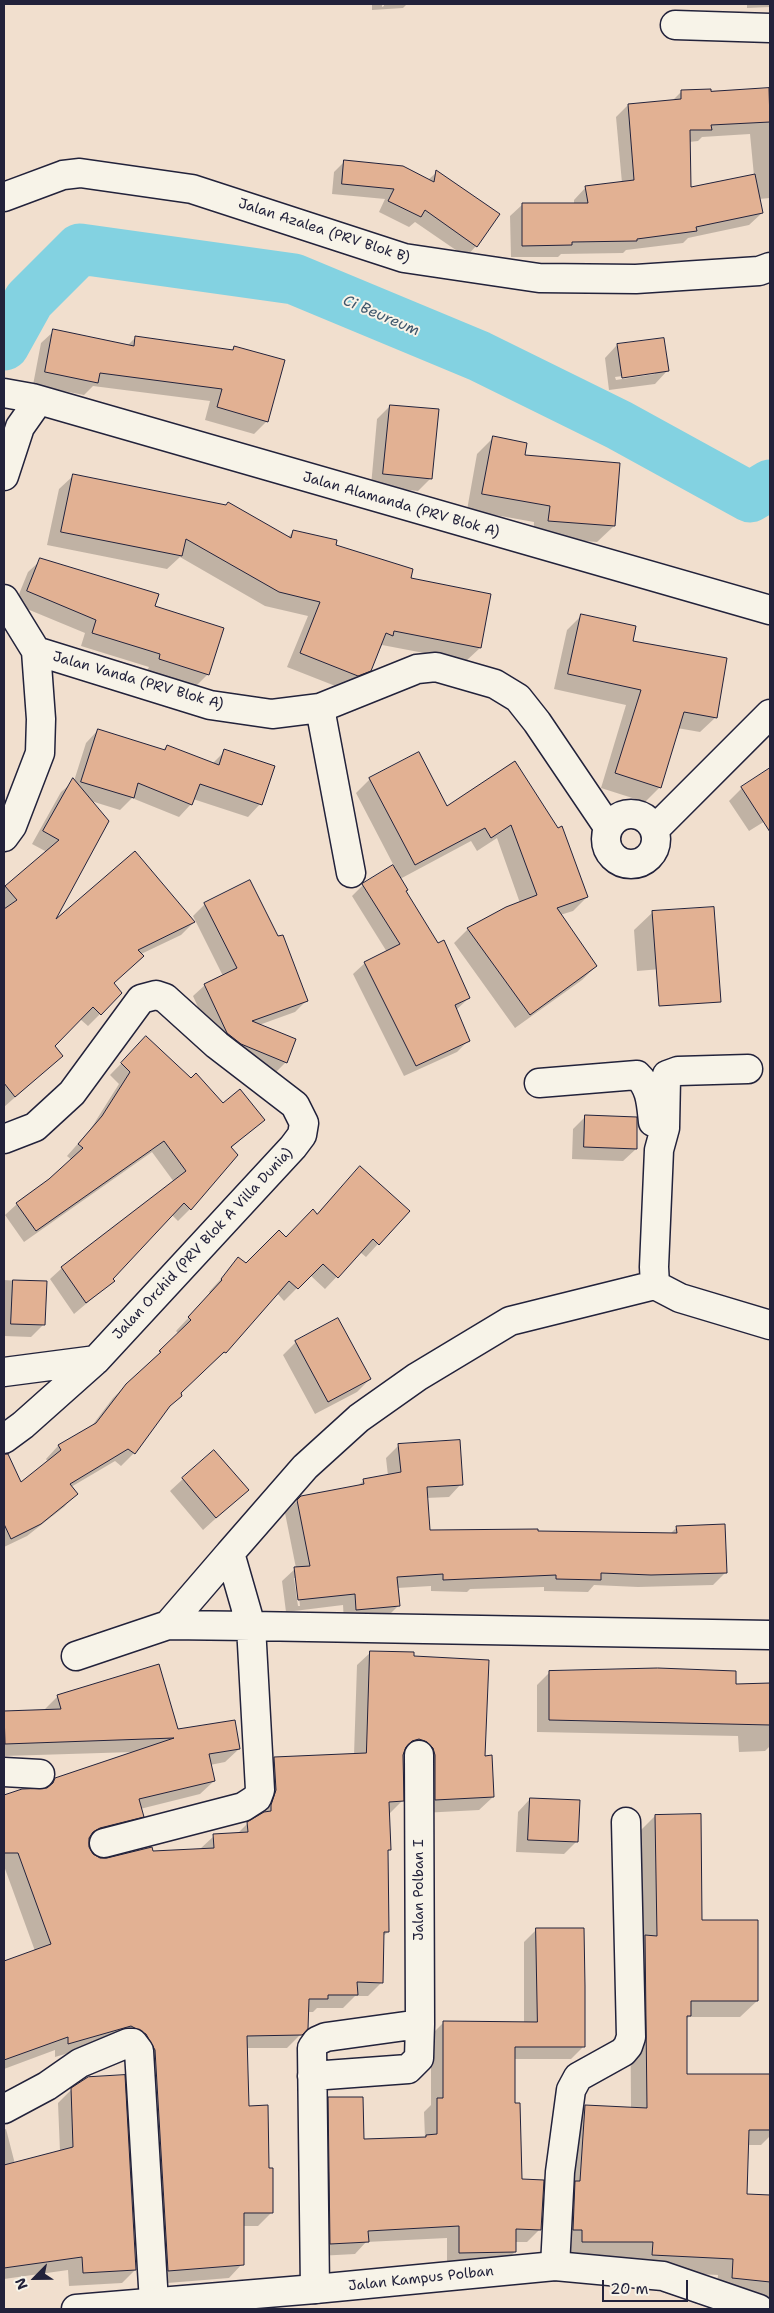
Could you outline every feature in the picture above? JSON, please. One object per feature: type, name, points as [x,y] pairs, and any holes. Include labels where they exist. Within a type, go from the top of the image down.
[{"type":"street","points":[[675,25],[770,28]]},
{"type":"street","name":"Jalan Azalea (PRV Blok B)","points":[[4,198],[63,175],[80,173],[192,189],[404,258],[540,278],[636,279],[758,271],[770,267]]},
{"type":"street","name":"Jalan Alamanda (PRV Blok A)","points":[[4,393],[36,399],[770,610]]},
{"type":"street","points":[[4,476],[20,427],[36,399]]},
{"type":"street","points":[[4,599],[36,651],[41,719],[40,753],[12,826],[4,837]]},
{"type":"street","name":"Jalan Vanda (PRV Blok A)","points":[[36,651],[210,706],[272,714],[320,708],[417,669],[436,667],[496,684],[518,698],[537,722],[608,827]]},
{"type":"street","points":[[320,708],[351,873]]},
{"type":"street","points":[[655,829],[770,714]]},
{"type":"street","points":[[626,813],[638,814],[648,820],[655,829],[657,840],[653,851],[646,859],[636,864],[624,863],[614,858],[608,850],[605,838],[608,827],[616,818],[626,813]]},
{"type":"street","name":"Jalan Orchid (PRV Blok A Villa Dunia)","points":[[4,1139],[35,1127],[72,1093],[141,999],[156,995],[165,998],[217,1045],[295,1105],[304,1124],[302,1135],[293,1147],[96,1360],[24,1425],[4,1439]]},
{"type":"street","points":[[659,1150],[665,1128],[667,1075],[678,1070],[748,1069]]},
{"type":"street","points":[[540,1083],[637,1075],[643,1080],[650,1097],[659,1150],[654,1267],[655,1285]]},
{"type":"street","points":[[168,1625],[305,1467],[359,1418],[417,1377],[510,1321],[655,1285],[680,1298],[770,1325]]},
{"type":"street","points":[[4,1372],[96,1360]]},
{"type":"street","points":[[104,1843],[243,1807],[257,1798],[260,1781],[250,1626],[230,1553]]},
{"type":"street","points":[[76,1656],[168,1625],[770,1635]]},
{"type":"street","name":"Jalan Polban I","points":[[312,2076],[408,2069],[418,2058],[420,2024],[419,1755]]},
{"type":"street","points":[[4,1772],[40,1774]]},
{"type":"street","points":[[555,2266],[560,2172],[571,2090],[578,2077],[623,2052],[628,2046],[631,2037],[626,1822]]},
{"type":"street","points":[[315,2289],[312,2048],[321,2038],[420,2024]]},
{"type":"street","points":[[4,2109],[47,2086],[80,2063],[128,2043],[133,2043],[137,2048],[139,2051],[154,2303]]},
{"type":"street","name":"Jalan Kampus Polban","points":[[76,2309],[555,2266],[663,2276],[760,2309]]},
{"type":"building","points":[[769,88],[770,122],[711,125],[712,130],[690,130],[691,187],[755,174],[763,213],[696,227],[697,231],[637,239],[637,241],[572,242],[572,245],[522,246],[522,203],[588,203],[585,186],[634,180],[628,104],[681,99],[681,90],[711,89],[711,91]]},
{"type":"building","points":[[344,160],[403,166],[434,182],[436,170],[500,214],[477,247],[425,210],[421,217],[388,201],[394,189],[342,184]]},
{"type":"building","points":[[53,329],[134,346],[135,336],[233,350],[234,346],[285,360],[268,422],[217,407],[222,389],[100,373],[98,383],[45,372]]},
{"type":"building","points":[[664,338],[669,371],[622,378],[617,344]]},
{"type":"building","points":[[390,405],[439,409],[432,479],[383,474]]},
{"type":"building","points":[[493,436],[527,443],[525,455],[620,463],[615,526],[548,521],[550,506],[482,494]]},
{"type":"building","points":[[73,474],[226,505],[228,502],[291,538],[293,530],[337,540],[336,545],[413,569],[411,578],[491,594],[481,648],[394,631],[393,636],[386,633],[371,671],[358,676],[300,653],[320,602],[279,592],[186,539],[182,556],[61,532]]},
{"type":"building","points":[[40,558],[159,594],[155,606],[224,628],[209,675],[159,659],[160,654],[92,633],[96,620],[27,591]]},
{"type":"building","points":[[581,614],[636,626],[633,641],[727,658],[717,718],[684,712],[661,788],[615,773],[641,690],[568,674]]},
{"type":"building","points":[[98,729],[165,750],[167,745],[219,765],[224,749],[275,766],[262,805],[200,784],[192,805],[138,783],[134,798],[81,782]]},
{"type":"building","points":[[419,752],[447,806],[515,761],[558,828],[562,826],[588,897],[557,908],[597,966],[530,1015],[467,928],[506,907],[537,895],[511,825],[491,838],[485,828],[415,865],[369,778]]},
{"type":"building","points":[[770,768],[770,832],[741,787]]},
{"type":"building","points":[[73,778],[109,821],[56,919],[135,851],[195,922],[138,950],[144,956],[114,983],[122,993],[101,1015],[93,1007],[55,1046],[63,1056],[15,1097],[4,1083],[4,909],[17,900],[5,886],[59,840],[43,831]]},
{"type":"building","points":[[393,865],[408,890],[406,891],[438,943],[444,940],[470,998],[455,1005],[470,1041],[416,1066],[364,962],[400,944],[362,884]]},
{"type":"building","points":[[250,880],[278,936],[283,935],[308,1001],[252,1021],[296,1039],[287,1063],[241,1044],[227,1033],[204,984],[237,968],[204,903]]},
{"type":"building","points":[[714,907],[721,1002],[659,1006],[652,911]]},
{"type":"building","points":[[146,1036],[191,1078],[196,1073],[223,1103],[240,1089],[265,1120],[231,1147],[238,1155],[191,1210],[184,1203],[113,1279],[115,1281],[86,1303],[61,1267],[186,1171],[164,1141],[36,1231],[16,1203],[49,1179],[83,1148],[78,1144],[102,1116],[130,1072],[121,1063]]},
{"type":"building","points":[[585,1115],[637,1117],[637,1149],[584,1147]]},
{"type":"building","points":[[360,1166],[410,1211],[379,1245],[373,1239],[338,1278],[323,1264],[298,1289],[289,1281],[226,1353],[224,1352],[181,1393],[182,1396],[170,1406],[135,1454],[128,1449],[70,1484],[78,1494],[41,1524],[11,1539],[4,1524],[4,1454],[8,1454],[21,1482],[61,1450],[58,1445],[96,1423],[126,1384],[161,1352],[159,1351],[191,1320],[188,1317],[222,1280],[238,1257],[246,1263],[279,1230],[286,1237],[313,1209],[317,1214]]},
{"type":"building","points":[[13,1280],[47,1281],[45,1325],[11,1324]]},
{"type":"building","points":[[338,1318],[371,1379],[328,1402],[295,1341]]},
{"type":"building","points":[[460,1440],[463,1485],[427,1487],[430,1530],[538,1529],[538,1531],[677,1533],[676,1526],[725,1524],[727,1573],[651,1575],[601,1573],[601,1580],[556,1579],[556,1575],[443,1580],[443,1574],[397,1577],[400,1606],[356,1610],[355,1594],[298,1600],[294,1567],[310,1566],[297,1500],[301,1496],[364,1484],[363,1479],[401,1472],[398,1444]]},
{"type":"building","points":[[214,1450],[249,1490],[216,1518],[182,1478]]},
{"type":"building","points":[[370,1651],[414,1652],[414,1656],[489,1660],[485,1756],[492,1755],[494,1797],[435,1800],[435,1755],[433,1748],[427,1742],[419,1739],[412,1741],[406,1747],[403,1755],[404,1801],[389,1802],[391,1850],[388,1850],[389,1932],[384,1932],[383,1983],[357,1982],[358,1995],[328,1995],[328,1999],[309,1999],[308,2029],[302,2035],[247,2036],[249,2106],[268,2105],[269,2168],[273,2168],[273,2213],[244,2213],[244,2265],[168,2271],[155,2050],[146,2034],[131,2026],[68,2044],[68,2037],[4,2060],[4,1961],[51,1944],[18,1853],[4,1853],[4,1795],[22,1789],[47,1788],[53,1783],[55,1778],[174,1738],[5,1744],[4,1711],[61,1709],[57,1695],[159,1664],[178,1729],[235,1720],[240,1749],[209,1754],[215,1781],[139,1799],[144,1817],[100,1828],[93,1832],[89,1838],[89,1847],[93,1854],[100,1858],[152,1847],[153,1851],[214,1848],[213,1834],[248,1832],[247,1822],[264,1812],[271,1811],[276,1790],[274,1757],[366,1753]]},
{"type":"building","points":[[658,1668],[736,1671],[736,1684],[770,1683],[770,1725],[549,1720],[549,1671]]},
{"type":"building","points":[[530,1798],[580,1800],[578,1842],[528,1840]]},
{"type":"building","points":[[701,1814],[702,1920],[758,1920],[758,2001],[691,2001],[691,2016],[687,2016],[687,2074],[770,2074],[770,2130],[749,2130],[747,2194],[770,2195],[770,2282],[732,2278],[733,2259],[652,2255],[653,2242],[582,2242],[582,2230],[573,2230],[575,2181],[580,2181],[585,2105],[647,2108],[645,1935],[657,1936],[655,1815]]},
{"type":"building","points":[[536,1928],[584,1928],[585,1986],[585,2047],[515,2047],[515,2103],[520,2103],[522,2179],[544,2180],[541,2230],[516,2229],[516,2252],[459,2253],[459,2226],[368,2231],[369,2242],[330,2244],[328,2097],[363,2097],[364,2139],[426,2137],[426,2135],[437,2134],[437,2098],[443,2098],[443,2021],[537,2022]]},
{"type":"building","points":[[125,2075],[136,2270],[83,2273],[82,2257],[4,2268],[4,2165],[73,2147],[71,2088],[88,2077]]},
{"type":"waterway","name":"Ci Beureum","points":[[4,345],[29,300],[80,249],[294,279],[479,356],[619,425],[750,497],[770,485]]}]
